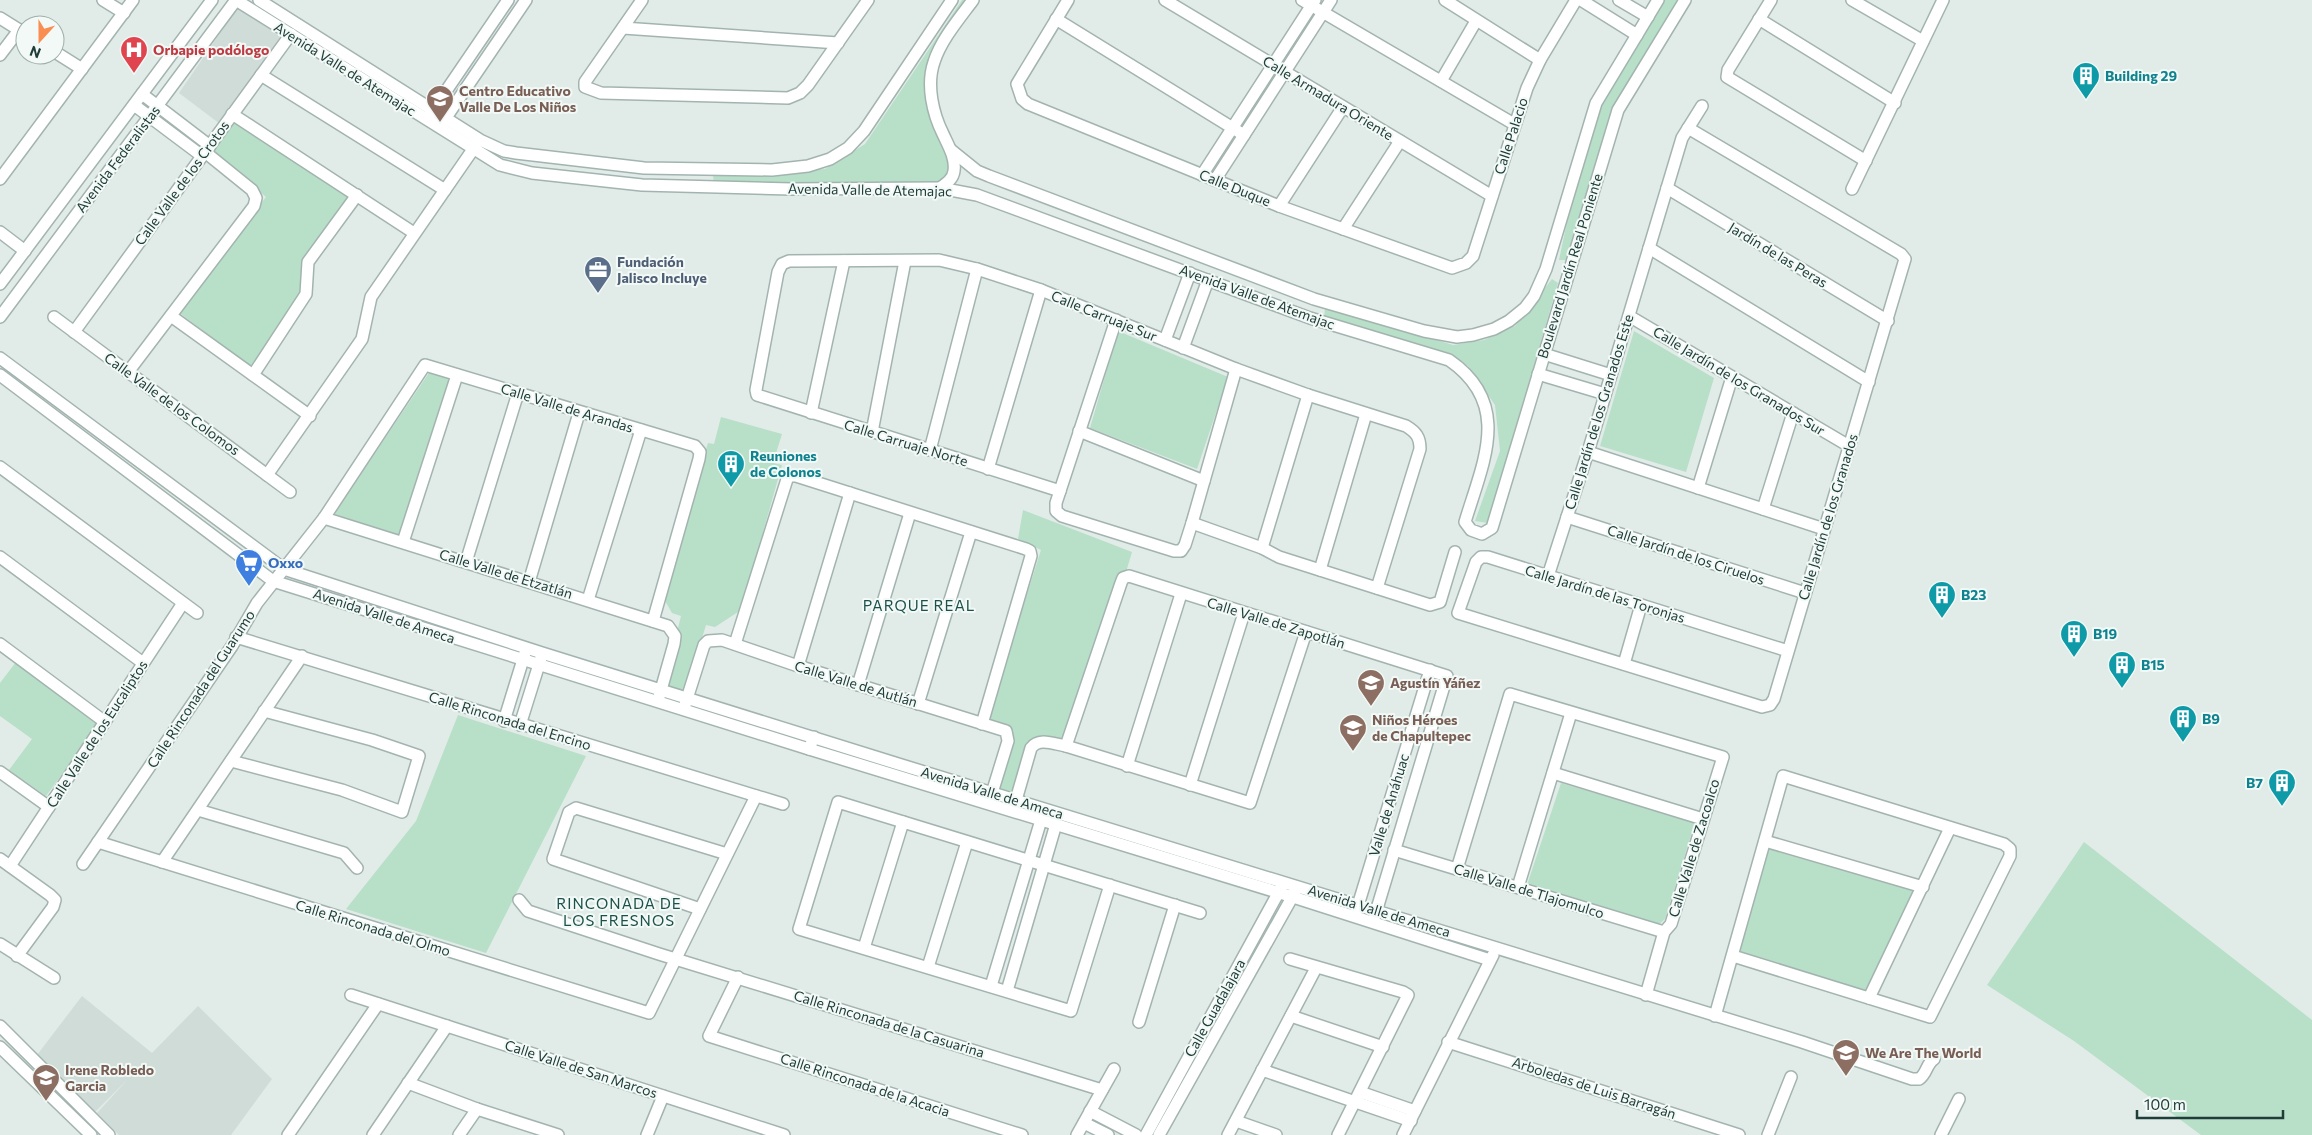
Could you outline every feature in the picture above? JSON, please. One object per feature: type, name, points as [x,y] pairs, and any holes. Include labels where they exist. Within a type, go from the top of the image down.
[{"type":"street","points":[[103,0],[124,13]]},
{"type":"street","points":[[0,179],[134,0]]},
{"type":"street","name":"Avenida Federalistas","points":[[0,284],[212,0]]},
{"type":"street","name":"Avenida Federalistas","points":[[0,317],[236,0]]},
{"type":"street","name":"Avenida Valle de Atemajac","points":[[236,0],[472,150],[500,165],[540,174],[642,185],[940,188],[977,194],[1310,318],[1449,360],[1463,369],[1474,384],[1487,410],[1489,425],[1488,443],[1465,522],[1466,526],[1476,533]]},
{"type":"street","name":"Avenida Valle de Atemajac","points":[[259,0],[480,140],[504,151],[644,168],[772,170],[808,166],[830,159],[848,148],[864,131],[952,0]]},
{"type":"street","points":[[426,120],[508,0]]},
{"type":"street","points":[[439,128],[526,0]]},
{"type":"street","points":[[642,0],[585,82],[585,86],[601,93],[788,98],[800,93],[808,85],[868,0]]},
{"type":"street","points":[[940,188],[951,180],[955,170],[951,150],[935,112],[931,81],[934,63],[946,40],[973,0]]},
{"type":"street","points":[[1068,0],[1056,19],[1244,135]]},
{"type":"street","name":"Calle Armadura Oriente","points":[[1165,0],[1492,196]]},
{"type":"street","points":[[1215,180],[1331,0]]},
{"type":"street","points":[[1445,0],[1540,60]]},
{"type":"street","name":"Calle Palacio","points":[[1452,268],[1466,263],[1473,256],[1526,88],[1540,60],[1576,0]]},
{"type":"street","points":[[1580,0],[1637,34]]},
{"type":"street","name":"Boulevard Jardín Real Poniente","points":[[1494,329],[1509,321],[1525,308],[1534,296],[1546,268],[1596,103],[1658,0]]},
{"type":"street","name":"Boulevard Jardín Real Poniente","points":[[1476,533],[1488,532],[1492,528],[1618,110],[1685,0]]},
{"type":"street","points":[[1771,0],[1728,70],[1727,76],[1866,161]]},
{"type":"street","points":[[1852,0],[1923,41]]},
{"type":"street","points":[[1852,189],[1943,0]]},
{"type":"street","points":[[1202,175],[1273,65],[1309,2],[1514,124]]},
{"type":"street","points":[[1616,22],[1623,2],[1648,17]]},
{"type":"street","points":[[0,18],[15,28]]},
{"type":"street","name":"Calle Duque","points":[[1056,19],[1017,84],[1022,99],[1036,108],[1279,206],[1452,268]]},
{"type":"street","points":[[1759,19],[1895,103]]},
{"type":"street","points":[[1441,81],[1476,21]]},
{"type":"street","points":[[623,28],[838,43]]},
{"type":"street","name":"Calle Valle de los Crotos","points":[[74,332],[291,34]]},
{"type":"street","points":[[0,55],[15,39]]},
{"type":"street","points":[[65,58],[82,69]]},
{"type":"street","points":[[261,75],[445,190]]},
{"type":"street","points":[[128,372],[254,206],[256,198],[252,190],[205,152],[158,106],[142,94]]},
{"type":"street","points":[[134,105],[205,152]]},
{"type":"street","name":"Calle Jardín de los Granados Este","points":[[1548,576],[1588,452],[1682,138],[1702,106]]},
{"type":"street","points":[[1279,206],[1343,107]]},
{"type":"street","points":[[232,114],[414,234]]},
{"type":"street","name":"Calle Jardín de los Granados","points":[[1458,613],[1762,707],[1770,705],[1774,698],[1905,260],[1901,254],[1688,128]]},
{"type":"street","points":[[267,475],[362,339],[371,296],[480,140]]},
{"type":"street","points":[[1343,229],[1400,141]]},
{"type":"street","name":"Avenida Valle de Atemajac","points":[[951,150],[977,170],[1314,299],[1441,335],[1473,336],[1494,329]]},
{"type":"street","points":[[540,174],[543,156]]},
{"type":"street","points":[[702,168],[702,187]]},
{"type":"street","name":"Jardín de las Peras","points":[[1667,188],[1888,321]]},
{"type":"street","points":[[1021,210],[1029,190]]},
{"type":"street","points":[[253,375],[306,294],[308,262],[357,195]]},
{"type":"street","points":[[0,232],[25,251]]},
{"type":"street","points":[[1649,248],[1868,382]]},
{"type":"street","name":"Calle Carruaje Sur","points":[[756,390],[778,272],[782,264],[788,260],[938,260],[977,269],[1041,290],[1183,348],[1308,396],[1406,426],[1414,431],[1420,439],[1420,449],[1378,588]]},
{"type":"street","points":[[811,413],[844,261]]},
{"type":"street","points":[[872,432],[905,261]]},
{"type":"street","points":[[1546,268],[1567,275]]},
{"type":"street","points":[[930,450],[977,269]]},
{"type":"street","points":[[1165,340],[1190,273]]},
{"type":"street","points":[[1183,348],[1208,280]]},
{"type":"street","points":[[988,469],[1041,290]]},
{"type":"street","points":[[1310,318],[1314,299]]},
{"type":"street","points":[[1179,301],[1198,308]]},
{"type":"street","points":[[171,316],[310,416]]},
{"type":"street","name":"Calle Jardín de los Granados Sur","points":[[1629,316],[1849,446]]},
{"type":"street","name":"Calle Valle de los Colomos","points":[[54,317],[290,492]]},
{"type":"street","points":[[1116,320],[1060,491],[1056,511],[1062,516],[1174,551],[1181,551],[1185,545],[1192,523],[1236,369]]},
{"type":"street","points":[[1544,354],[1611,375]]},
{"type":"street","name":"Avenida Valle de Ameca","points":[[0,358],[284,569],[526,648],[1284,882],[1296,892]]},
{"type":"street","points":[[1555,380],[1563,359]]},
{"type":"street","name":"Calle Rinconada del Guarumo","points":[[83,864],[273,581],[324,518],[425,365]]},
{"type":"street","name":"Calle Valle de Arandas","points":[[425,365],[579,413],[695,446],[700,452],[699,459],[653,621]]},
{"type":"street","points":[[1538,374],[1605,394]]},
{"type":"street","name":"Avenida Valle de Ameca","points":[[0,375],[273,581],[1041,820],[1278,892],[1296,892],[1356,911],[1497,948],[1912,1079],[1919,1079],[1924,1076],[1930,1061],[1934,1059]]},
{"type":"street","points":[[403,542],[457,375]]},
{"type":"street","points":[[1698,488],[1732,377]]},
{"type":"street","name":"Calle Carruaje Norte","points":[[756,390],[757,395],[762,398],[1060,491]]},
{"type":"street","points":[[466,562],[518,393]]},
{"type":"street","points":[[1262,548],[1308,396]]},
{"type":"street","points":[[529,582],[579,413]]},
{"type":"street","points":[[1763,509],[1793,413]]},
{"type":"street","points":[[1320,570],[1366,414]]},
{"type":"street","points":[[588,600],[640,430]]},
{"type":"street","points":[[1079,432],[1204,482]]},
{"type":"street","points":[[1588,452],[1824,529]]},
{"type":"street","points":[[0,467],[197,613]]},
{"type":"street","points":[[735,644],[788,476],[796,476],[1030,551],[1031,556],[982,724]]},
{"type":"street","points":[[798,666],[850,493]]},
{"type":"street","points":[[858,685],[910,513]]},
{"type":"street","name":"Calle Jardín de los Ciruelos","points":[[1567,517],[1805,593]]},
{"type":"street","name":"Calle Valle de Etzatlán","points":[[324,518],[668,626],[675,636],[661,690]]},
{"type":"street","points":[[1192,523],[1262,548],[1279,557],[1430,605],[1436,605],[1440,602],[1455,552]]},
{"type":"street","points":[[918,704],[971,532]]},
{"type":"street","points":[[0,557],[143,663]]},
{"type":"street","name":"Calle Jardín de las Toronjas","points":[[1458,613],[1473,568],[1480,557],[1488,557],[1788,651]]},
{"type":"street","name":"Calle Valle de Zapotlán","points":[[1066,746],[1123,578],[1129,576],[1181,594],[1430,670]]},
{"type":"street","points":[[1127,766],[1181,594]]},
{"type":"street","name":"Calle Valle de los Eucaliptos","points":[[10,866],[183,603]]},
{"type":"street","points":[[1624,664],[1641,605]]},
{"type":"street","points":[[1190,785],[1244,613]]},
{"type":"street","points":[[1016,800],[1031,748],[1035,743],[1041,742],[1066,746],[1250,803],[1306,632]]},
{"type":"street","name":"Calle Rinconada del Encino","points":[[236,638],[302,656],[520,726],[783,804]]},
{"type":"street","name":"Calle Valle de Autlán","points":[[687,698],[704,645],[714,640],[735,644],[798,666],[1006,730],[1008,734],[992,792]]},
{"type":"street","points":[[0,644],[105,722]]},
{"type":"street","points":[[504,721],[526,648]]},
{"type":"street","points":[[520,726],[542,653]]},
{"type":"street","points":[[162,862],[302,656]]},
{"type":"street","name":"Valle de Anáhuac","points":[[1356,911],[1430,670],[1447,676],[1374,916]]},
{"type":"street","points":[[658,702],[661,690]]},
{"type":"street","points":[[1457,869],[1510,694],[1571,713],[1518,887]]},
{"type":"street","points":[[683,710],[687,698]]},
{"type":"street","points":[[231,761],[342,790],[402,812],[419,756],[372,740],[264,711]]},
{"type":"street","name":"Calle Valle de Zacoalco","points":[[1571,713],[1722,758],[1671,924],[1664,932],[1646,995]]},
{"type":"street","points":[[809,749],[814,737]]},
{"type":"street","points":[[0,772],[49,807]]},
{"type":"street","points":[[1553,773],[1703,819]]},
{"type":"street","points":[[1716,1016],[1782,776],[2004,844],[2010,849],[2010,856],[1930,1017],[1733,956]]},
{"type":"street","points":[[676,958],[756,796]]},
{"type":"street","points":[[1110,885],[1072,1010],[799,929],[838,802],[1029,860],[1044,865],[1110,885],[1200,913]]},
{"type":"street","points":[[700,909],[556,861],[553,856],[569,812],[576,808],[728,854]]},
{"type":"street","points":[[198,810],[344,853],[358,868]]},
{"type":"street","points":[[991,986],[1041,820]]},
{"type":"street","points":[[864,948],[902,822]]},
{"type":"street","points":[[1007,991],[1056,824]]},
{"type":"street","points":[[1869,998],[1950,828]]},
{"type":"street","points":[[1764,841],[1923,888]]},
{"type":"street","name":"Calle Rinconada del Olmo","points":[[98,842],[649,1013],[676,958]]},
{"type":"street","points":[[928,967],[967,842]]},
{"type":"street","name":"Calle Valle de Tlajomulco","points":[[1394,850],[1664,932]]},
{"type":"street","points":[[0,859],[55,900],[53,906],[17,956]]},
{"type":"street","name":"Calle Guadalajara","points":[[1146,1135],[1284,882]]},
{"type":"street","name":"Calle Guadalajara","points":[[1159,1135],[1296,892]]},
{"type":"street","name":"Calle Rinconada de la Casuarina","points":[[519,900],[528,911],[1102,1090]]},
{"type":"street","points":[[1139,1022],[1175,905]]},
{"type":"street","points":[[1374,916],[1490,960]]},
{"type":"street","points":[[0,944],[54,978]]},
{"type":"street","points":[[1403,1135],[1497,948]]},
{"type":"street","points":[[1290,959],[1408,995],[1338,1135]]},
{"type":"street","points":[[1228,1135],[1316,968]]},
{"type":"street","points":[[1234,974],[1235,983],[1240,984],[1246,981]]},
{"type":"street","name":"Calle Rinconada de la Acacia","points":[[738,977],[709,1036],[1022,1135]]},
{"type":"street","name":"Calle Valle de San Marcos","points":[[351,995],[784,1135]]},
{"type":"street","points":[[288,1135],[378,1004]]},
{"type":"street","points":[[1291,1016],[1383,1047]]},
{"type":"street","points":[[0,1026],[109,1135]]},
{"type":"street","points":[[373,1135],[447,1026]]},
{"type":"street","name":"Arboledas de Luis Barragán","points":[[1449,1042],[1739,1135]]},
{"type":"street","points":[[0,1047],[91,1135]]},
{"type":"street","points":[[1077,1135],[1114,1069]]},
{"type":"street","points":[[1262,1070],[1358,1097],[1413,1116]]},
{"type":"street","points":[[1768,1135],[1790,1077]]},
{"type":"street","points":[[408,1083],[476,1109],[558,1135]]},
{"type":"street","points":[[647,1135],[663,1096]]},
{"type":"street","points":[[1941,1135],[1959,1100]]},
{"type":"street","points":[[458,1135],[476,1109]]},
{"type":"street","points":[[1090,1111],[1136,1135]]},
{"type":"street","points":[[1236,1121],[1276,1135]]},
{"type":"street","points":[[1084,1123],[1108,1135]]},
{"type":"shaded area","points":[[238,7],[282,38],[220,124],[179,93]]},
{"type":"shaded area","points":[[82,996],[152,1053],[198,1006],[272,1079],[231,1135],[119,1135],[97,1113],[128,1079],[95,1112],[37,1055]]},
{"type":"green space","points":[[962,0],[971,0],[944,39],[930,81],[952,161],[950,180],[940,188],[714,184],[713,175],[825,169],[865,144]]},
{"type":"green space","points":[[1665,0],[1678,0],[1613,111],[1568,260],[1559,260],[1572,198],[1600,105]]},
{"type":"green space","points":[[233,118],[352,195],[306,262],[304,293],[253,369],[177,311],[266,197],[210,149]]},
{"type":"green space","points":[[1552,279],[1558,283],[1488,523],[1475,521],[1500,451],[1495,405],[1468,366],[1444,353],[1324,319],[1325,307],[1453,345],[1484,340],[1515,326]]},
{"type":"green space","points":[[1118,331],[1228,377],[1197,469],[1090,428]]},
{"type":"green space","points":[[1634,331],[1714,378],[1686,472],[1600,446]]},
{"type":"green space","points":[[431,370],[446,376],[450,383],[400,540],[337,520],[335,512]]},
{"type":"green space","points":[[721,417],[782,434],[773,463],[782,465],[741,610],[715,627],[706,625],[686,691],[664,685],[681,616],[672,613],[660,592],[708,443],[714,444]]},
{"type":"green space","points":[[1023,510],[1132,552],[1126,572],[1120,576],[1062,739],[1042,737],[1014,794],[996,790],[1011,742],[987,720],[1041,550],[1018,539]]},
{"type":"green space","points":[[16,662],[100,722],[46,796],[9,770],[32,739],[0,716],[0,683]]},
{"type":"green space","points":[[458,715],[586,756],[486,953],[346,909],[416,821]]},
{"type":"green space","points":[[1561,783],[1695,822],[1665,919],[1658,925],[1527,885]]},
{"type":"green space","points":[[2084,842],[2312,1020],[2312,1135],[2201,1135],[2074,1041],[1987,985]]},
{"type":"green space","points":[[1768,846],[1914,891],[1867,991],[1737,951]]},
{"type":"place","name":"Orbapie podólogo","points":[[134,74]]},
{"type":"place","name":"Building 29","points":[[2086,100]]},
{"type":"place","name":"Centro Educativo Valle De Los Niños","points":[[440,123]]},
{"type":"place","name":"Fundación Jalisco Incluye","points":[[598,294]]},
{"type":"place","name":"Reuniones de Colonos","points":[[731,488]]},
{"type":"place","name":"Oxxo","points":[[249,587]]},
{"type":"place","name":"B23","points":[[1942,619]]},
{"type":"place","name":"B19","points":[[2074,658]]},
{"type":"place","name":"B15","points":[[2122,689]]},
{"type":"place","name":"Agustín Yáñez","points":[[1371,707]]},
{"type":"place","name":"B9","points":[[2183,743]]},
{"type":"place","name":"Niños Héroes de Chapultepec","points":[[1353,752]]},
{"type":"place","name":"B7","points":[[2282,807]]},
{"type":"place","name":"We Are The World","points":[[1846,1077]]},
{"type":"place","name":"Irene Robledo Garcia","points":[[46,1102]]},
{"type":"district","name":"PARQUE REAL","points":[[919,606]]},
{"type":"district","name":"RINCONADA DE LOS FRESNOS","points":[[619,912]]}]
